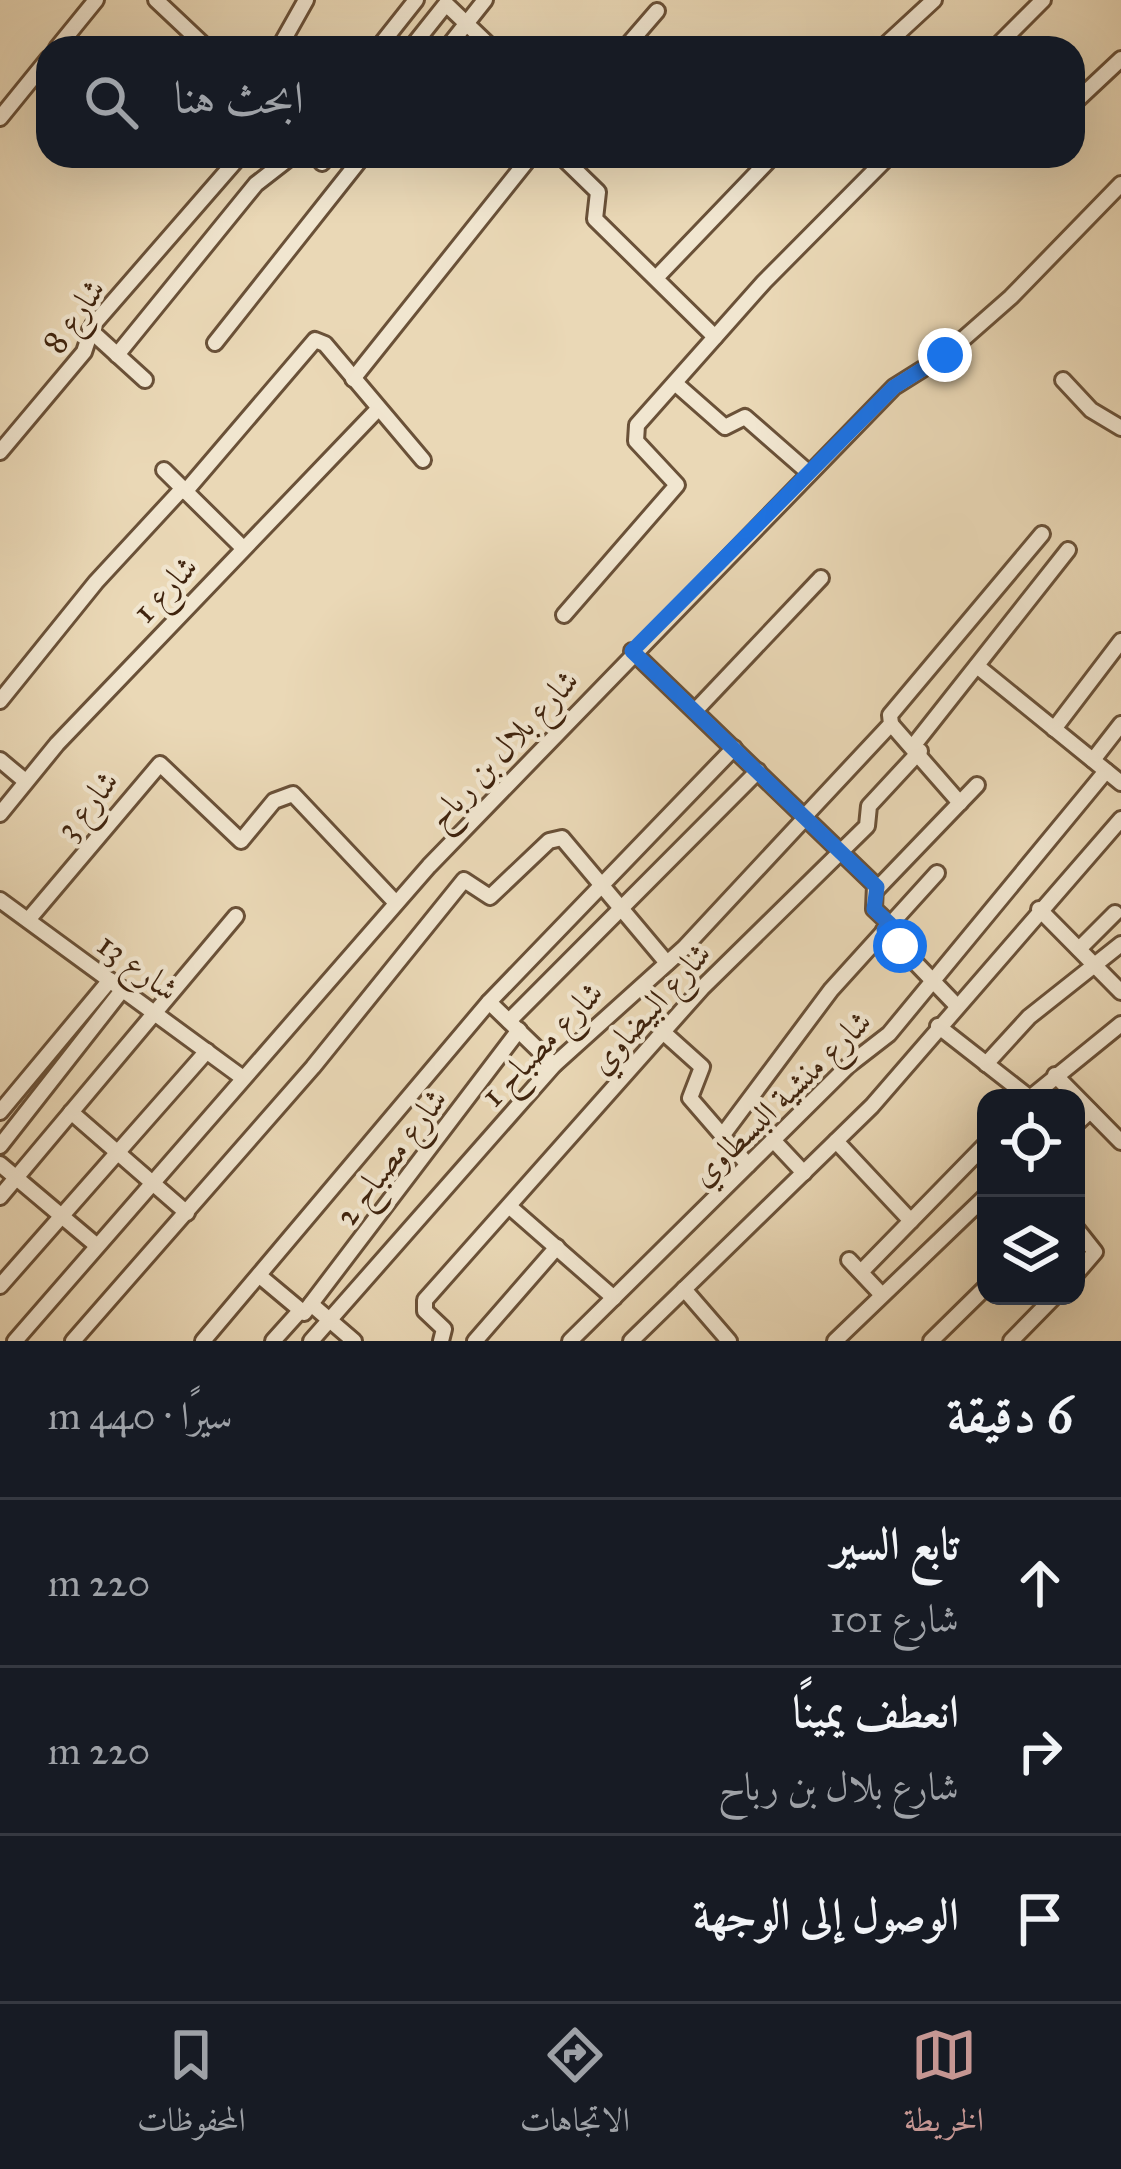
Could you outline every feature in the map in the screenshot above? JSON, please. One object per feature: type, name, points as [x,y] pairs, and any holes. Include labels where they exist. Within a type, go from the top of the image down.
[{"type":"street","points":[[67,36],[96,0]]},
{"type":"street","points":[[156,0],[193,36]]},
{"type":"street","points":[[286,36],[306,0]]},
{"type":"street","points":[[388,36],[416,0]]},
{"type":"street","points":[[455,36],[485,0]]},
{"type":"street","points":[[895,36],[934,0]]},
{"type":"street","points":[[1006,36],[1041,0]]},
{"type":"street","points":[[421,36],[446,4],[481,36]]},
{"type":"street","points":[[635,36],[657,11]]},
{"type":"street","points":[[1085,93],[1121,59]]},
{"type":"street","points":[[0,118],[36,74]]},
{"type":"street","name":"شارع 8","points":[[0,452],[84,352],[90,330],[230,168]]},
{"type":"street","points":[[117,355],[256,184],[277,168]]},
{"type":"street","points":[[215,344],[354,168]]},
{"type":"street","points":[[352,379],[521,168]]},
{"type":"street","points":[[573,168],[598,192],[596,219],[716,337]]},
{"type":"street","points":[[656,278],[761,168]]},
{"type":"street","points":[[564,615],[677,485],[633,435],[716,337],[878,168]]},
{"type":"street","name":"شارع بلال بن رباح","points":[[15,1341],[396,903],[632,651],[894,387],[945,355],[1012,296],[1121,184]]},
{"type":"street","points":[[90,330],[145,380]]},
{"type":"street","points":[[0,701],[96,582],[184,491],[315,340],[326,344],[423,460]]},
{"type":"street","points":[[1063,380],[1120,424]]},
{"type":"street","points":[[675,383],[725,427],[745,417],[809,473]]},
{"type":"street","name":"شارع 1","points":[[0,814],[24,780],[241,546],[378,409]]},
{"type":"street","points":[[164,470],[241,546]]},
{"type":"street","name":"شارع مصباح 1","points":[[311,1341],[554,1064],[667,963],[891,724],[890,715],[1042,534]]},
{"type":"street","name":"شارع البيضاوي","points":[[441,1341],[444,1330],[423,1308],[663,1032],[867,826],[869,806],[1068,550]]},
{"type":"street","points":[[695,711],[821,578]]},
{"type":"street","points":[[1054,729],[1121,641]]},
{"type":"street","points":[[632,651],[877,889]]},
{"type":"street","points":[[977,666],[1121,783]]},
{"type":"street","points":[[891,724],[917,748],[960,803]]},
{"type":"street","points":[[1093,760],[1121,724]]},
{"type":"street","points":[[203,1341],[489,1002],[734,748]]},
{"type":"street","points":[[0,760],[24,780]]},
{"type":"street","name":"شارع 3","points":[[28,920],[160,764],[241,841],[274,801],[293,794],[396,903]]},
{"type":"street","name":"شارع مصباح 2","points":[[273,1341],[304,1309],[514,1025],[758,771]]},
{"type":"street","name":"شارع منشية البسطاوي","points":[[570,1341],[773,1140],[889,1034],[1106,771]]},
{"type":"street","points":[[956,1005],[874,909],[877,889],[977,785]]},
{"type":"street","points":[[633,1340],[836,1142],[1121,819]]},
{"type":"street","points":[[73,1341],[187,1213],[464,880],[490,897],[555,837],[569,842],[667,963]]},
{"type":"street","points":[[722,1136],[777,1058],[937,874]]},
{"type":"street","name":"شارع 13","points":[[2,905],[243,1078]]},
{"type":"street","points":[[1040,909],[1121,992]]},
{"type":"street","points":[[1079,949],[1115,913]]},
{"type":"street","points":[[0,1196],[236,916]]},
{"type":"street","points":[[986,1064],[1029,1017],[1097,968],[1121,944]]},
{"type":"street","points":[[0,1112],[117,985]]},
{"type":"street","points":[[0,1145],[117,985]]},
{"type":"street","points":[[489,1002],[554,1064]]},
{"type":"street","points":[[938,1026],[1030,1098],[1121,1024]]},
{"type":"street","points":[[663,1032],[702,1067],[690,1098],[748,1165]]},
{"type":"street","points":[[0,1286],[121,1155],[207,1051]]},
{"type":"street","points":[[1054,1075],[1121,1142]]},
{"type":"street","points":[[1085,1116],[1090,1111]]},
{"type":"street","points":[[70,1112],[187,1213]]},
{"type":"street","points":[[773,1140],[803,1173]]},
{"type":"street","points":[[836,1142],[910,1221]]},
{"type":"street","points":[[861,1272],[977,1153]]},
{"type":"street","points":[[0,1164],[96,1245]]},
{"type":"street","points":[[845,1338],[882,1295],[985,1197]]},
{"type":"street","points":[[510,1207],[614,1298]]},
{"type":"street","points":[[1085,1239],[1095,1252],[1085,1264]]},
{"type":"street","points":[[475,1341],[556,1247]]},
{"type":"street","points":[[849,1260],[882,1295]]},
{"type":"street","points":[[260,1277],[304,1309],[329,1320],[349,1339]]},
{"type":"street","points":[[684,1289],[729,1341]]},
{"type":"street","points":[[931,1341],[977,1296]]},
{"type":"street","points":[[1010,1341],[1046,1305]]},
{"type":"route","points":[[900,946],[884,930],[890,924],[874,909],[877,887],[632,651],[894,387],[945,355]]}]
